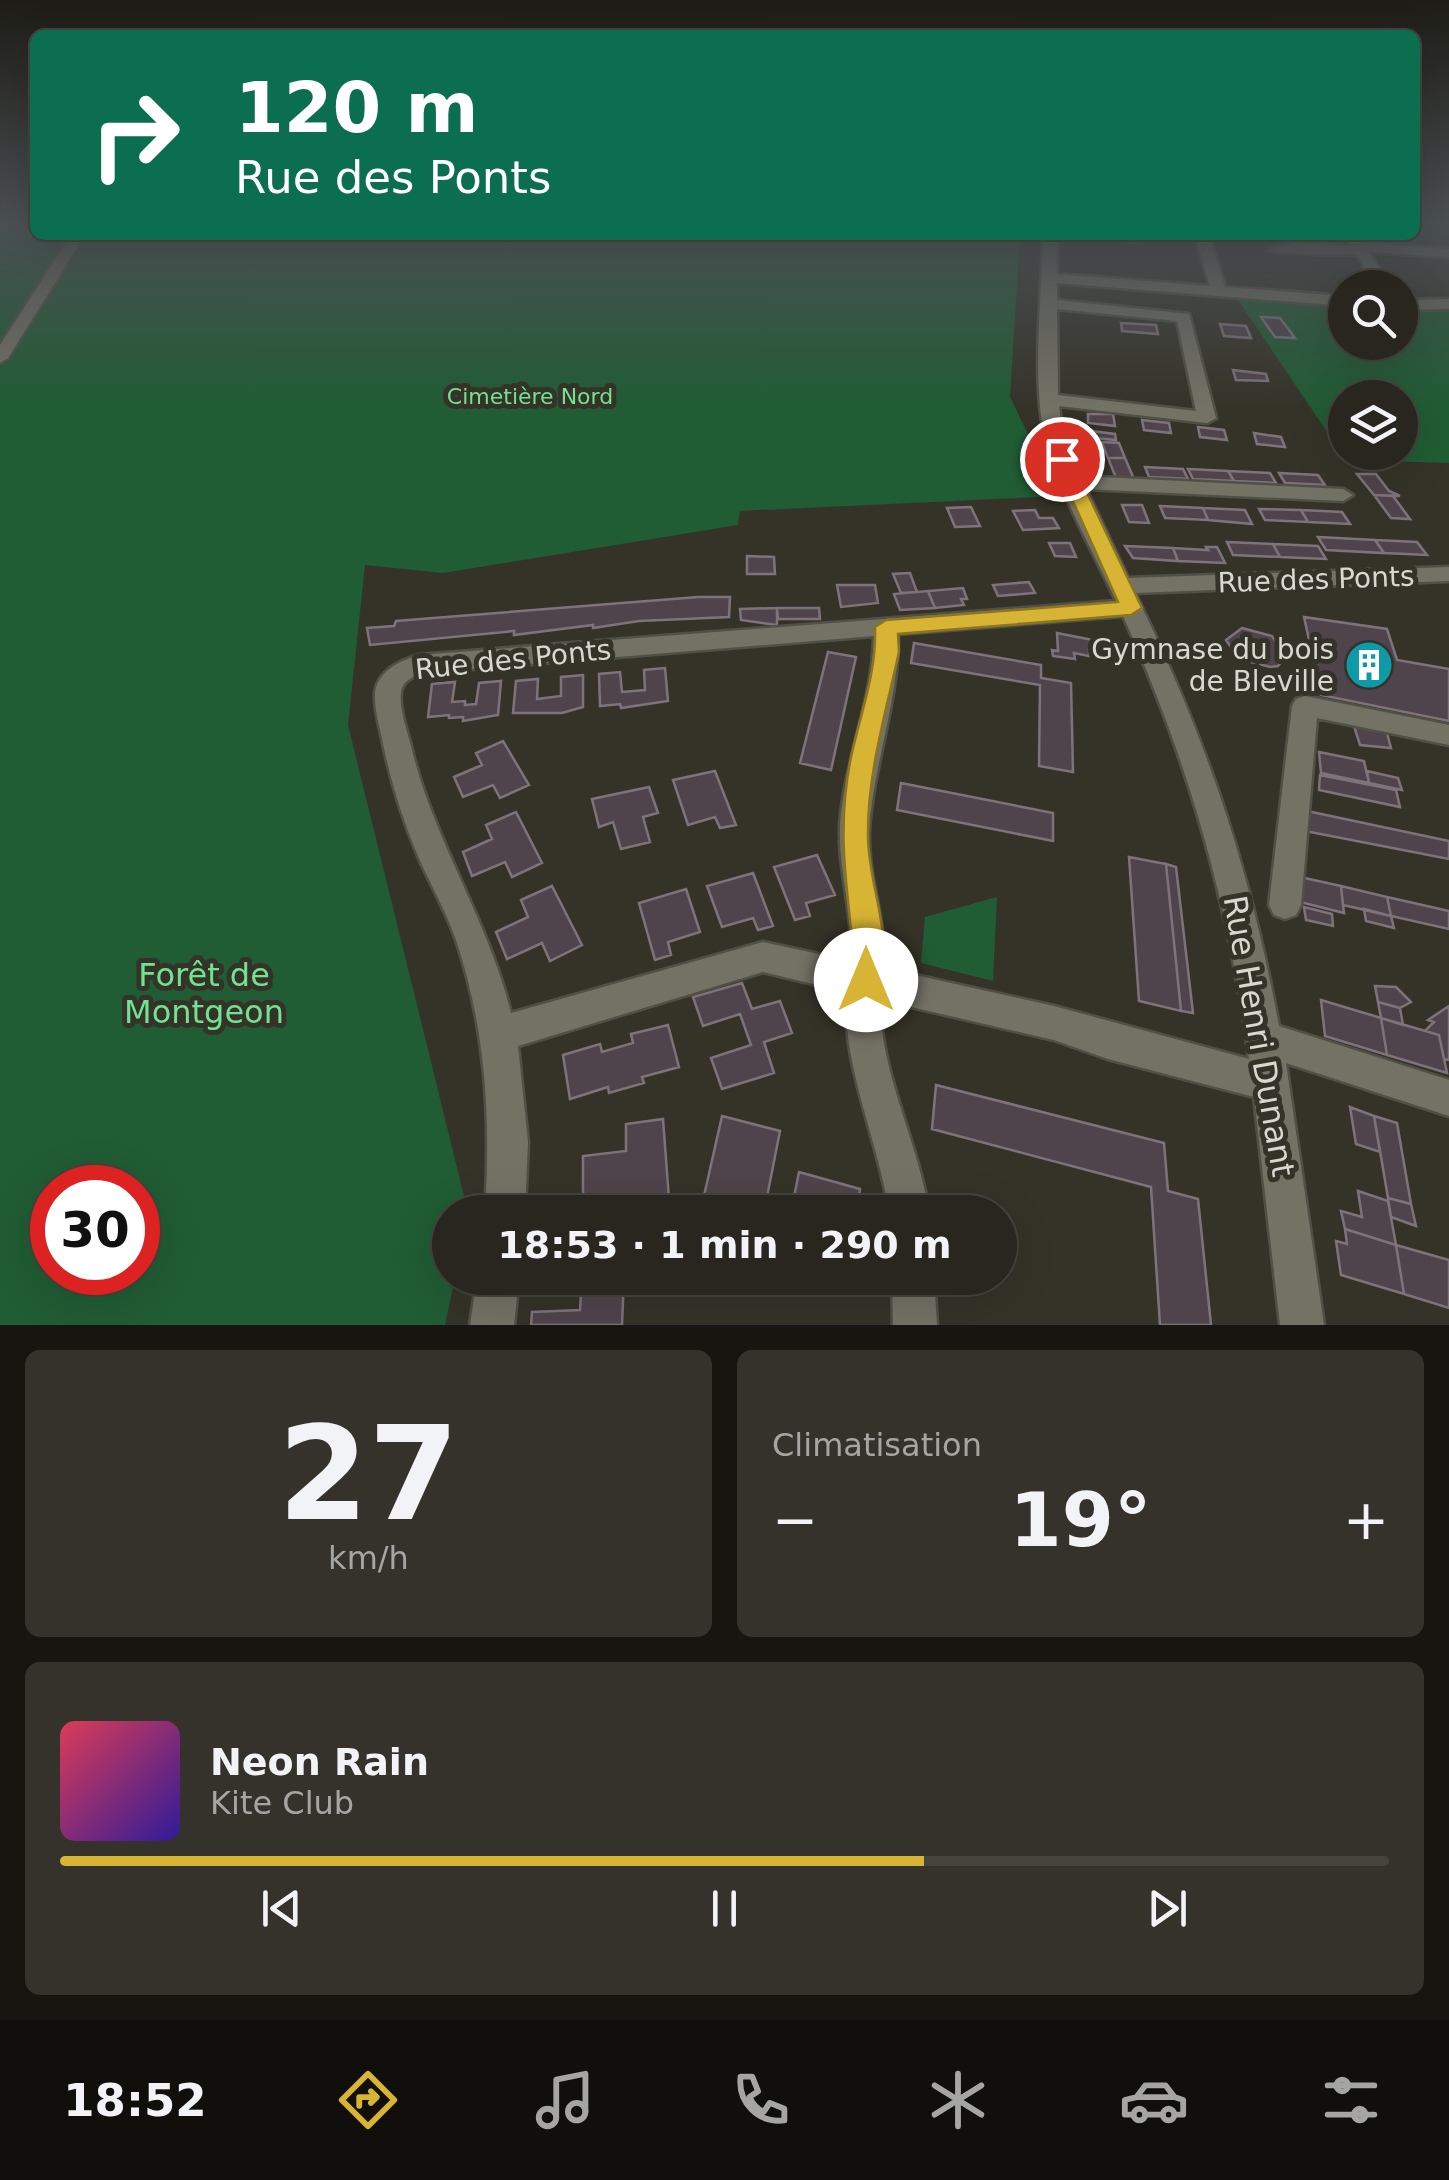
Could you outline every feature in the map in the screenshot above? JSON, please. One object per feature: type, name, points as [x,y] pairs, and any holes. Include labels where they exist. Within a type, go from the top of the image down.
[{"type":"street","points":[[0,358],[46,286]]},
{"type":"street","name":"Rue Henri Dunant","points":[[1050,286],[1049,400],[1054,436],[1071,482],[1127,597],[1192,749],[1246,923],[1266,1039],[1302,1325]]},
{"type":"street","points":[[1160,286],[1328,300]]},
{"type":"street","points":[[1218,286],[1219,290]]},
{"type":"street","points":[[1049,400],[1207,418],[1184,318],[1050,304]]},
{"type":"street","points":[[1418,305],[1449,304]]},
{"type":"street","points":[[1071,482],[1343,495]]},
{"type":"street","name":"Rue des Ponts","points":[[507,1195],[510,1167],[501,1034],[471,937],[432,852],[408,784],[390,716],[391,681],[400,671],[419,664],[886,627],[1127,597],[1449,574]]},
{"type":"street","points":[[886,627],[888,652],[867,742],[854,838],[868,947],[862,1007],[865,1040],[893,1126],[905,1195]]},
{"type":"street","points":[[1285,905],[1306,706],[1449,735]]},
{"type":"street","points":[[501,1034],[763,957],[1086,1032],[1271,1083]]},
{"type":"street","points":[[1266,1039],[1449,1098]]},
{"type":"street","points":[[492,1325],[496,1295]]},
{"type":"street","points":[[913,1295],[914,1325]]},
{"type":"green space","name":"Forêt de Montgeon","points":[[0,286],[1017,286],[1010,397],[1058,496],[740,511],[738,525],[443,573],[365,565],[348,725],[464,1195],[432,1195],[432,1295],[451,1295],[445,1325],[0,1325]]},
{"type":"green space","points":[[1236,297],[1328,305],[1328,360],[1418,360],[1418,309],[1449,308],[1449,463],[1418,462],[1418,380],[1328,380],[1328,433]]},
{"type":"green space","points":[[997,897],[993,981],[921,963],[925,917]]},
{"type":"building","points":[[1261,317],[1280,318],[1295,338],[1275,337]]},
{"type":"building","points":[[1121,323],[1156,325],[1158,334],[1122,331]]},
{"type":"building","points":[[1220,324],[1246,326],[1251,338],[1224,336]]},
{"type":"building","points":[[1233,370],[1266,374],[1268,381],[1236,380]]},
{"type":"building","points":[[1088,414],[1113,414],[1115,426],[1088,423]]},
{"type":"building","points":[[1142,420],[1169,423],[1171,433],[1144,430]]},
{"type":"building","points":[[1198,427],[1224,430],[1227,440],[1200,437]]},
{"type":"building","points":[[1074,429],[1115,434],[1116,440],[1074,436]]},
{"type":"building","points":[[1254,433],[1281,437],[1285,447],[1257,444]]},
{"type":"building","points":[[1102,442],[1119,443],[1125,458],[1108,458]]},
{"type":"building","points":[[1108,458],[1125,458],[1134,479],[1116,478]]},
{"type":"building","points":[[1145,467],[1183,469],[1188,479],[1149,477]]},
{"type":"building","points":[[1188,469],[1228,471],[1234,481],[1193,479]]},
{"type":"building","points":[[1228,471],[1270,473],[1276,483],[1234,481]]},
{"type":"building","points":[[1279,473],[1318,475],[1325,485],[1285,483]]},
{"type":"building","points":[[1357,474],[1376,474],[1389,491],[1400,496],[1374,495]]},
{"type":"building","points":[[1374,495],[1393,496],[1410,519],[1391,518]]},
{"type":"building","points":[[1122,505],[1142,505],[1149,523],[1129,522]]},
{"type":"building","points":[[1160,506],[1203,508],[1208,520],[1165,518]]},
{"type":"building","points":[[971,507],[980,526],[955,527],[947,508]]},
{"type":"building","points":[[1203,508],[1245,510],[1252,524],[1208,520]]},
{"type":"building","points":[[1259,509],[1301,510],[1308,522],[1265,520]]},
{"type":"building","points":[[1035,510],[1039,518],[1053,518],[1059,528],[1023,530],[1013,511]]},
{"type":"building","points":[[1301,510],[1342,512],[1350,524],[1308,522]]},
{"type":"building","points":[[1318,537],[1375,540],[1384,553],[1326,550]]},
{"type":"building","points":[[1375,540],[1417,542],[1427,555],[1384,553]]},
{"type":"building","points":[[1227,542],[1273,544],[1280,557],[1233,555]]},
{"type":"building","points":[[1049,543],[1070,543],[1076,557],[1055,556]]},
{"type":"building","points":[[1273,544],[1318,546],[1326,559],[1280,557]]},
{"type":"building","points":[[1125,546],[1173,548],[1178,561],[1133,558]]},
{"type":"building","points":[[1206,547],[1217,547],[1225,563],[1178,561],[1173,548],[1208,550]]},
{"type":"building","points":[[747,556],[774,557],[775,574],[747,574]]},
{"type":"building","points":[[910,573],[917,592],[901,593],[893,574]]},
{"type":"building","points":[[1029,582],[1035,593],[998,596],[993,585]]},
{"type":"building","points":[[837,585],[875,585],[878,603],[841,607]]},
{"type":"building","points":[[963,588],[967,599],[961,599],[964,605],[935,608],[928,591]]},
{"type":"building","points":[[928,591],[935,608],[900,610],[894,594]]},
{"type":"building","points":[[730,597],[729,617],[639,621],[370,645],[367,628],[394,626],[396,621]]},
{"type":"building","points":[[777,608],[777,625],[741,620],[740,609]]},
{"type":"building","points":[[777,608],[819,608],[820,619],[778,619]]},
{"type":"building","name":"Gymnase du bois de Bleville","points":[[1304,617],[1387,629],[1397,660],[1449,669],[1449,721],[1321,695]]},
{"type":"building","points":[[1242,628],[1272,636],[1286,656],[1278,666],[1239,659],[1226,640]]},
{"type":"building","points":[[1057,633],[1098,641],[1099,651],[1089,650],[1089,656],[1074,653],[1075,659],[1053,656],[1052,650],[1058,651]]},
{"type":"building","points":[[914,643],[1041,665],[1041,678],[1071,683],[1073,772],[1039,766],[1040,685],[911,663]]},
{"type":"building","points":[[828,652],[856,657],[831,770],[800,763]]},
{"type":"building","points":[[665,668],[668,701],[621,708],[620,704],[600,706],[599,674],[620,672],[622,692],[645,690],[644,670]]},
{"type":"building","points":[[583,675],[583,707],[562,713],[513,713],[516,681],[538,679],[537,699],[561,696],[561,677]]},
{"type":"building","points":[[501,681],[498,715],[463,721],[463,717],[449,715],[428,717],[432,684],[455,682],[452,702],[465,701],[465,705],[476,704],[479,683]]},
{"type":"building","points":[[1354,726],[1387,733],[1391,748],[1360,745]]},
{"type":"building","points":[[503,741],[529,785],[500,798],[493,785],[463,797],[454,777],[482,765],[476,753]]},
{"type":"building","points":[[1319,752],[1364,761],[1369,783],[1321,773]]},
{"type":"building","points":[[715,771],[736,825],[720,828],[715,817],[688,825],[673,780]]},
{"type":"building","points":[[1367,771],[1398,778],[1402,790],[1369,783]]},
{"type":"building","points":[[1320,775],[1396,790],[1400,807],[1319,790]]},
{"type":"building","points":[[901,783],[1053,813],[1053,841],[897,810]]},
{"type":"building","points":[[649,787],[658,813],[643,817],[650,842],[621,849],[613,822],[599,827],[592,799]]},
{"type":"building","points":[[1307,811],[1449,841],[1449,859],[1305,831]]},
{"type":"building","points":[[516,812],[542,863],[512,877],[505,862],[472,876],[463,852],[492,839],[486,825]]},
{"type":"building","points":[[817,855],[835,895],[806,903],[810,916],[795,920],[774,867]]},
{"type":"building","points":[[1129,857],[1166,864],[1181,1011],[1139,1001]]},
{"type":"building","points":[[1166,864],[1176,867],[1193,1013],[1181,1011]]},
{"type":"building","points":[[753,873],[773,926],[758,930],[753,918],[722,927],[707,886]]},
{"type":"building","points":[[1300,877],[1341,886],[1344,913],[1300,902]]},
{"type":"building","points":[[552,886],[582,945],[550,961],[542,943],[507,959],[496,932],[528,917],[521,900]]},
{"type":"building","points":[[1341,886],[1387,897],[1391,916],[1343,905]]},
{"type":"building","points":[[686,889],[700,932],[668,942],[671,955],[655,960],[639,903]]},
{"type":"building","points":[[1387,897],[1449,911],[1449,929],[1391,916]]},
{"type":"building","points":[[1304,907],[1332,914],[1333,926],[1306,920]]},
{"type":"building","points":[[1364,909],[1391,916],[1394,928],[1366,921]]},
{"type":"building","points":[[742,983],[752,1009],[780,1001],[792,1033],[764,1042],[774,1073],[722,1089],[711,1058],[751,1045],[740,1014],[703,1026],[693,997]]},
{"type":"building","points":[[1375,986],[1396,987],[1411,1002],[1400,1008],[1378,1002]]},
{"type":"building","points":[[1321,1000],[1381,1018],[1387,1055],[1325,1036]]},
{"type":"building","points":[[1378,1002],[1400,1008],[1403,1025],[1381,1018]]},
{"type":"building","points":[[1449,1006],[1449,1060],[1444,1059],[1439,1035],[1425,1031],[1434,1022],[1428,1020]]},
{"type":"building","points":[[1381,1018],[1439,1035],[1447,1073],[1387,1055]]},
{"type":"building","points":[[668,1025],[679,1067],[642,1077],[644,1083],[609,1093],[608,1087],[570,1099],[563,1055],[600,1044],[602,1052],[633,1043],[631,1034]]},
{"type":"building","points":[[936,1085],[1164,1143],[1168,1191],[1198,1199],[1211,1325],[1160,1325],[1151,1187],[932,1129]]},
{"type":"building","points":[[1350,1107],[1374,1116],[1380,1152],[1356,1144]]},
{"type":"building","points":[[722,1116],[780,1131],[767,1195],[704,1195]]},
{"type":"building","points":[[1374,1116],[1397,1123],[1411,1204],[1388,1198]]},
{"type":"building","points":[[663,1119],[669,1195],[583,1195],[583,1156],[626,1151],[626,1124]]},
{"type":"building","points":[[799,1172],[860,1189],[859,1195],[794,1195]]},
{"type":"building","points":[[1358,1191],[1388,1201],[1396,1245],[1345,1229],[1341,1211],[1362,1217]]},
{"type":"building","points":[[1388,1198],[1411,1204],[1416,1226],[1391,1217]]},
{"type":"building","points":[[1345,1229],[1396,1245],[1404,1294],[1341,1275],[1336,1241],[1347,1244]]},
{"type":"building","points":[[1396,1245],[1449,1260],[1449,1308],[1404,1294]]},
{"type":"building","points":[[581,1295],[623,1295],[622,1325],[531,1325],[532,1312],[580,1310]]},
{"type":"place","name":"Gymnase du bois de Bleville","points":[[1369,665]]},
{"type":"route","points":[[866,980],[868,947],[854,838],[862,765],[888,652],[886,627],[1131,608],[1062,459]]},
{"type":"park label","name":"Cimetière Nord","points":[[530,396]]}]
